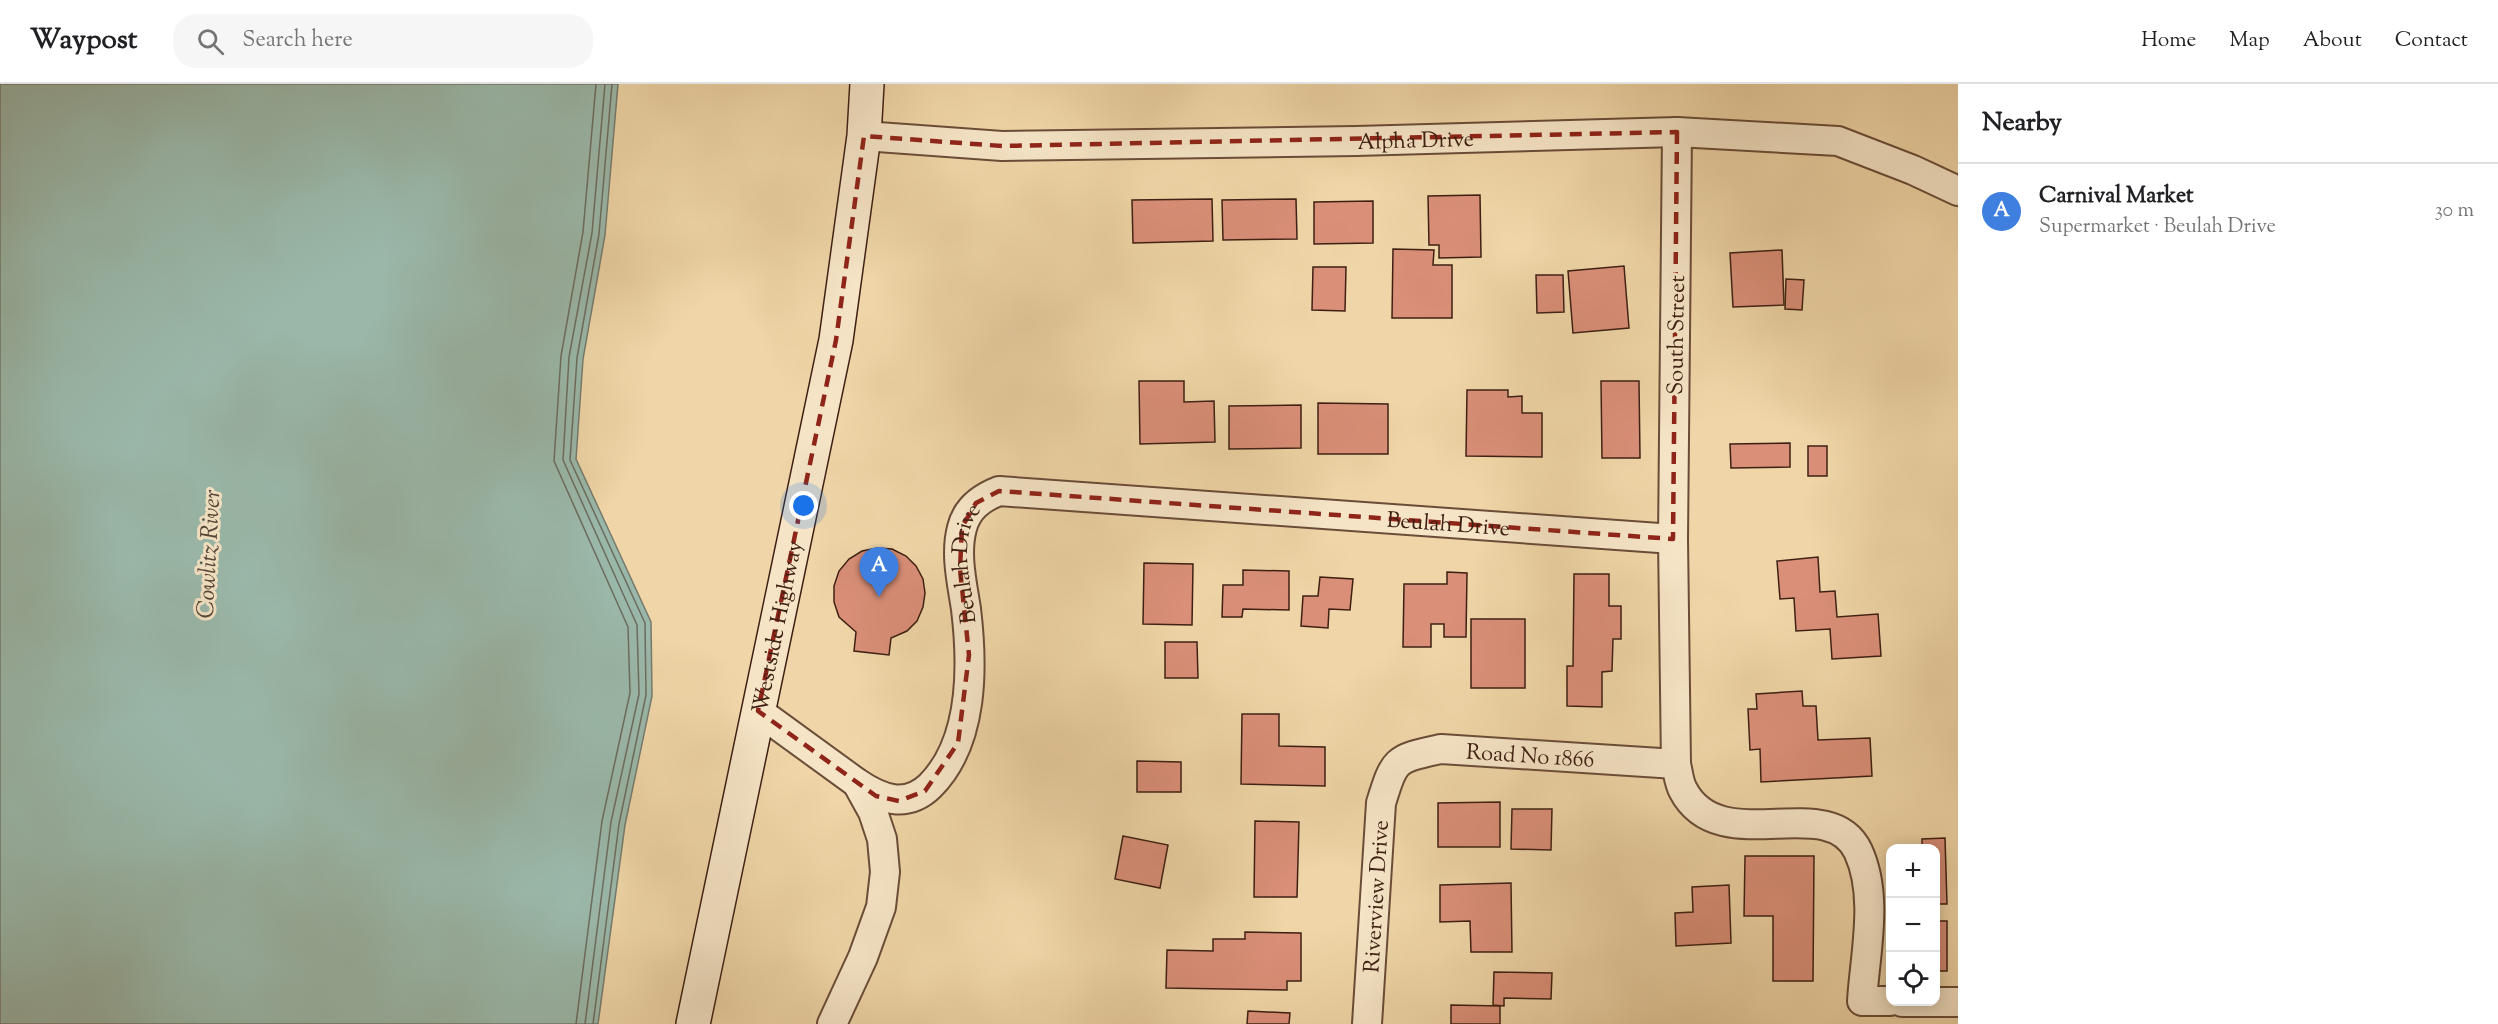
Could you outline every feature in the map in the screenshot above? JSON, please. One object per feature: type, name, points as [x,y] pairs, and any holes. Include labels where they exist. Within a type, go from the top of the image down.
[{"type":"main road","name":"Westside Highway","points":[[693,1024],[836,340],[864,136],[867,84]]},
{"type":"street","name":"Alpha Drive","points":[[864,136],[1002,146],[1356,141],[1677,132],[1838,141],[1958,191]]},
{"type":"street","name":"South Street","points":[[1673,539],[1677,132]]},
{"type":"street","name":"Beulah Drive","points":[[758,711],[876,796],[888,800],[911,798],[925,791],[938,778],[958,743],[968,693],[969,655],[960,569],[962,527],[968,513],[976,503],[999,491],[1673,539]]},
{"type":"street","points":[[1673,539],[1676,764],[1684,791],[1705,816],[1740,825],[1807,823],[1836,827],[1857,849],[1866,878],[1869,903],[1861,1012],[1886,1003]]},
{"type":"street","name":"Road No 1866","points":[[1391,771],[1406,757],[1441,748],[1676,764]]},
{"type":"street","name":"Riverview Drive","points":[[1367,1024],[1381,802],[1391,771]]},
{"type":"street","points":[[832,1024],[875,931],[885,889],[884,853],[878,825],[857,783]]},
{"type":"street","points":[[1940,1002],[1958,1002]]},
{"type":"highlighted area","points":[[1677,132],[1673,539],[999,491],[976,503],[962,527],[960,569],[969,655],[958,743],[925,791],[899,801],[876,796],[758,711],[836,340],[864,136],[1002,146]]},
{"type":"water","name":"Cowlitz River","points":[[0,84],[618,84],[605,235],[583,359],[576,459],[651,622],[652,696],[625,825],[598,1024],[0,1024]]},
{"type":"building","points":[[1480,195],[1481,257],[1439,258],[1439,245],[1429,245],[1428,196]]},
{"type":"building","points":[[1212,199],[1213,241],[1133,243],[1132,200]]},
{"type":"building","points":[[1296,199],[1297,239],[1223,240],[1222,200]]},
{"type":"building","points":[[1373,201],[1373,243],[1314,244],[1314,202]]},
{"type":"building","points":[[1393,249],[1434,250],[1433,265],[1452,265],[1452,318],[1392,318]]},
{"type":"building","points":[[1782,250],[1784,305],[1733,307],[1730,253]]},
{"type":"building","points":[[1624,266],[1629,328],[1573,333],[1568,271]]},
{"type":"building","points":[[1313,267],[1346,267],[1345,311],[1312,310]]},
{"type":"building","points":[[1536,275],[1563,275],[1564,312],[1537,313]]},
{"type":"building","points":[[1786,279],[1804,280],[1802,310],[1785,309]]},
{"type":"building","points":[[1139,381],[1184,381],[1184,402],[1214,401],[1215,442],[1140,444]]},
{"type":"building","points":[[1601,381],[1639,381],[1640,458],[1602,458]]},
{"type":"building","points":[[1467,390],[1508,390],[1508,397],[1522,396],[1522,413],[1542,413],[1542,457],[1466,456]]},
{"type":"building","points":[[1318,403],[1388,404],[1388,454],[1318,454]]},
{"type":"building","points":[[1301,405],[1301,448],[1229,449],[1229,406]]},
{"type":"building","points":[[1790,443],[1790,467],[1731,468],[1730,444]]},
{"type":"building","points":[[1808,446],[1827,446],[1827,476],[1808,476]]},
{"type":"building","points":[[878,548],[892,549],[906,556],[916,566],[923,579],[925,593],[923,607],[917,621],[907,631],[891,638],[889,655],[854,651],[856,632],[839,617],[834,602],[834,586],[839,571],[849,559],[862,551]]},
{"type":"building","points":[[1818,557],[1820,592],[1835,591],[1837,617],[1878,614],[1881,656],[1832,659],[1830,629],[1796,631],[1794,598],[1780,599],[1777,561]]},
{"type":"building","points":[[1144,563],[1193,564],[1192,625],[1143,624]]},
{"type":"building","points":[[1243,570],[1289,571],[1289,610],[1243,609],[1242,617],[1222,617],[1223,585],[1243,585]]},
{"type":"building","points":[[1447,572],[1467,573],[1466,637],[1444,637],[1444,624],[1431,624],[1431,647],[1403,647],[1404,584],[1447,584]]},
{"type":"building","points":[[1574,574],[1609,574],[1609,606],[1621,606],[1621,639],[1613,639],[1612,671],[1602,672],[1602,707],[1567,706],[1567,666],[1573,666]]},
{"type":"building","points":[[1320,577],[1353,579],[1350,610],[1329,609],[1328,628],[1301,626],[1303,596],[1318,596]]},
{"type":"building","points":[[1471,619],[1525,619],[1525,688],[1471,688]]},
{"type":"building","points":[[1165,642],[1197,642],[1198,678],[1165,678]]},
{"type":"building","points":[[1802,691],[1803,706],[1816,706],[1818,740],[1870,738],[1872,776],[1761,782],[1760,749],[1750,750],[1748,709],[1757,709],[1756,694]]},
{"type":"building","points":[[1242,714],[1279,714],[1279,746],[1325,747],[1325,786],[1241,784]]},
{"type":"building","points":[[1137,761],[1181,762],[1181,792],[1137,792]]},
{"type":"building","points":[[1500,802],[1500,847],[1438,847],[1438,803]]},
{"type":"building","points":[[1512,809],[1552,809],[1551,850],[1511,849]]},
{"type":"building","points":[[1255,821],[1299,822],[1297,897],[1254,897]]},
{"type":"building","points":[[1123,836],[1168,845],[1160,888],[1115,879]]},
{"type":"building","points":[[1945,838],[1947,904],[1940,904],[1940,844],[1922,844],[1922,839]]},
{"type":"building","points":[[1745,856],[1814,856],[1813,981],[1773,981],[1773,916],[1744,916]]},
{"type":"building","points":[[1511,883],[1512,952],[1471,952],[1470,921],[1440,922],[1440,885]]},
{"type":"building","points":[[1729,885],[1731,943],[1676,946],[1675,913],[1693,912],[1692,887]]},
{"type":"building","points":[[1940,921],[1947,921],[1947,971],[1940,971]]},
{"type":"building","points":[[1245,932],[1301,933],[1301,981],[1287,981],[1287,990],[1166,988],[1167,950],[1213,951],[1213,939],[1245,939]]},
{"type":"building","points":[[1494,972],[1552,973],[1551,999],[1504,998],[1504,1006],[1493,1005]]},
{"type":"building","points":[[1451,1005],[1500,1006],[1500,1024],[1451,1024]]},
{"type":"building","points":[[1248,1011],[1290,1013],[1289,1024],[1247,1024]]},
{"type":"place","name":"Carnival Market","points":[[879,597]]}]
